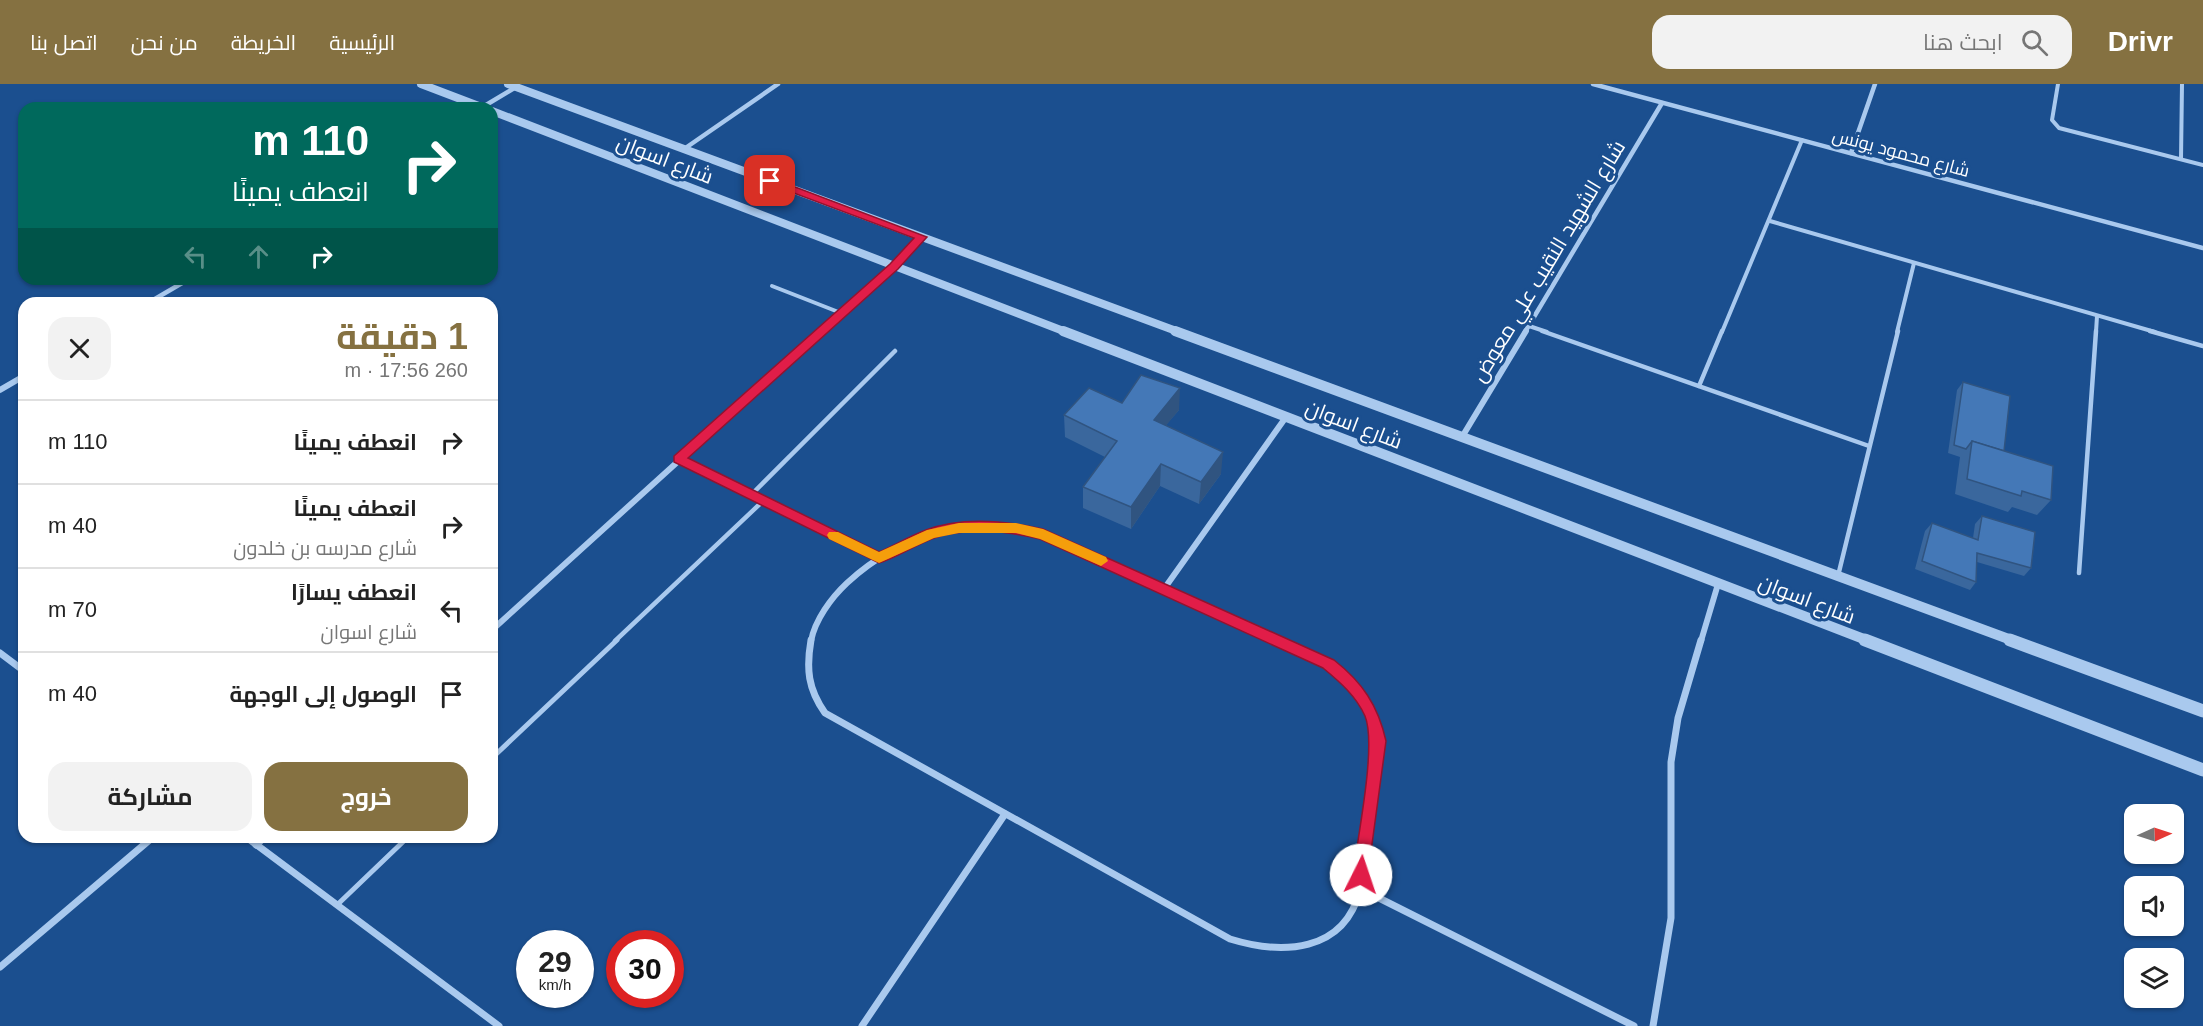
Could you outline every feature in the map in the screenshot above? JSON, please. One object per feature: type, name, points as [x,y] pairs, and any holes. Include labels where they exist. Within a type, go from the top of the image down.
[{"type":"street","points":[[421,84],[467,102]]},
{"type":"street","points":[[684,149],[778,84]]},
{"type":"street","name":"شارع محمود يونس","points":[[1593,84],[2203,248]]},
{"type":"street","points":[[1851,153],[1875,84]]},
{"type":"street","points":[[490,102],[512,86]]},
{"type":"street","name":"شارع اسوان","points":[[512,86],[2203,711]]},
{"type":"street","name":"شارع الشهيد النقيب علي معوض","points":[[1462,437],[1662,103]]},
{"type":"street","name":"شارع اسوان","points":[[498,113],[2203,770]]},
{"type":"street","points":[[498,625],[894,266],[921,237]]},
{"type":"street","points":[[158,297],[179,285]]},
{"type":"street","points":[[0,390],[18,380]]},
{"type":"street","points":[[1164,589],[1286,417]]},
{"type":"street","points":[[679,459],[879,558]]},
{"type":"street","points":[[959,528],[1016,528],[1043,534],[1164,589],[1321,660],[1347,679],[1363,697],[1373,718],[1378,741],[1364,835],[1361,889],[1353,909],[1340,927],[1322,940],[1301,948],[1277,951],[1252,948],[1230,939],[825,713],[811,691],[808,666],[811,640],[821,616],[836,594],[856,574],[879,558],[931,534],[959,528]]},
{"type":"street","points":[[1653,1026],[1671,918],[1671,762],[1678,718],[1718,584]]},
{"type":"street","points":[[0,653],[18,666]]},
{"type":"street","points":[[862,1026],[1005,814]]},
{"type":"street","points":[[0,967],[146,843]]},
{"type":"street","points":[[254,843],[499,1026]]},
{"type":"street","points":[[1361,889],[1634,1026]]},
{"type":"lane","points":[[2058,84],[2052,120],[2059,128],[2203,165]]},
{"type":"lane","points":[[2181,159],[2182,84]]},
{"type":"lane","points":[[1699,386],[1802,140]]},
{"type":"lane","points":[[1770,221],[2203,346]]},
{"type":"lane","points":[[1838,576],[1914,263]]},
{"type":"lane","points":[[772,286],[841,313]]},
{"type":"lane","points":[[2079,573],[2097,316]]},
{"type":"lane","points":[[1529,326],[1869,446]]},
{"type":"lane","points":[[751,495],[895,351]]},
{"type":"lane","points":[[498,752],[763,501]]},
{"type":"lane","points":[[336,905],[402,843]]},
{"type":"building","points":[[1141,375],[1180,388],[1154,420],[1223,452],[1201,482],[1161,464],[1131,507],[1083,487],[1117,441],[1064,415],[1089,388],[1122,403]]},
{"type":"building","points":[[1963,382],[2010,396],[2004,451],[1972,441],[1966,449],[1954,445]]},
{"type":"building","points":[[1972,441],[2053,466],[2051,500],[2022,491],[2021,496],[1967,479]]},
{"type":"building","points":[[1982,516],[2035,532],[2031,568],[1977,553],[1976,582],[1922,561],[1932,523],[1978,540]]},
{"type":"slow traffic","points":[[833,535],[879,558],[904,544],[931,534],[959,528],[988,526],[1016,528],[1043,534],[1101,561]]},
{"type":"route","points":[[770,181],[921,237],[894,266],[679,459],[879,558],[904,544],[931,534],[959,528],[988,526],[1016,528],[1043,534],[1328,664],[1347,679],[1363,697],[1373,718],[1378,741],[1377,763],[1367,810],[1361,875]]}]
